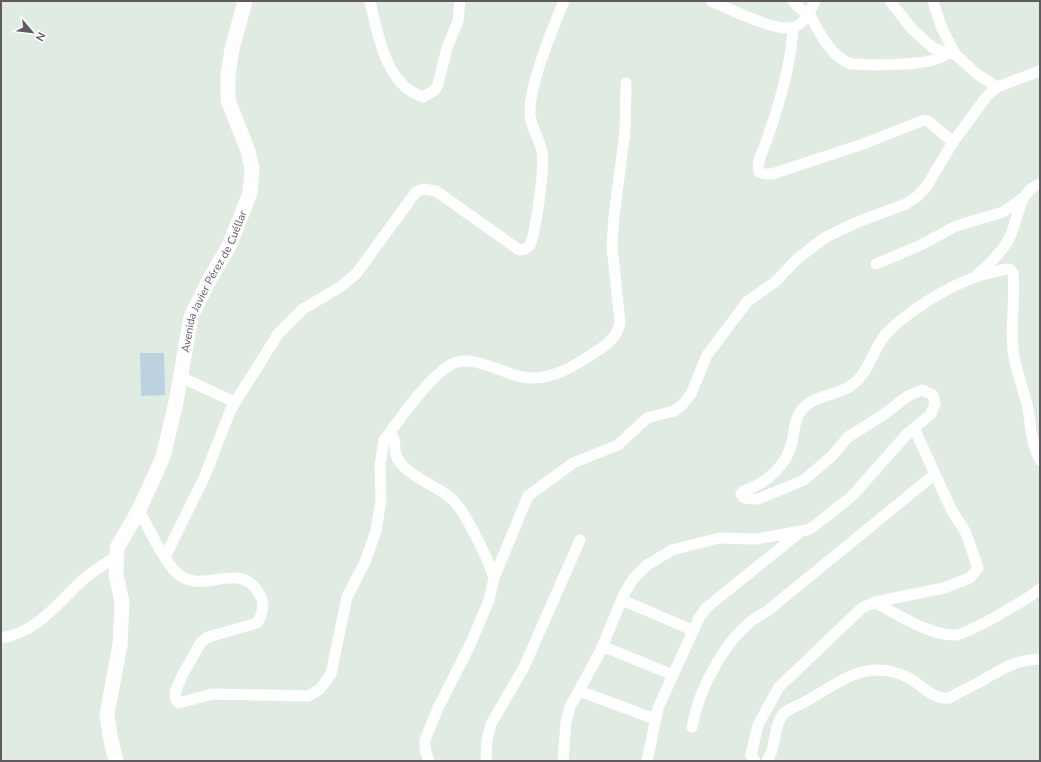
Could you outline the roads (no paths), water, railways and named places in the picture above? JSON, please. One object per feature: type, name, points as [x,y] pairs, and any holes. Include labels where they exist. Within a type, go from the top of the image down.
[{"type":"street","name":"Avenida Javier Pérez de Cuéllar","points":[[116,557],[117,548],[139,510],[163,457],[181,377],[191,317],[207,284],[230,244],[250,193],[252,168],[248,151],[228,100],[228,75],[245,1]]},
{"type":"street","points":[[370,1],[386,62],[411,93],[423,97],[435,90],[438,84],[447,48],[458,21],[460,1]]},
{"type":"street","points":[[165,557],[204,478],[231,409],[278,334],[303,309],[340,287],[356,274],[416,192],[423,189],[436,191],[519,250],[525,249],[530,245],[543,166],[540,141],[531,123],[530,105],[554,25],[564,1]]},
{"type":"street","points":[[711,1],[767,24],[793,28]]},
{"type":"street","points":[[793,1],[802,10],[809,13],[827,44],[840,60],[851,64],[926,62],[939,60],[952,54]]},
{"type":"street","points":[[814,1],[809,13],[793,28],[792,43],[778,107],[759,162],[759,172],[764,174],[772,174],[863,144],[924,120],[928,121],[953,142]]},
{"type":"street","points":[[890,1],[921,37],[935,49],[952,54],[977,74],[997,87]]},
{"type":"street","points":[[933,1],[952,54]]},
{"type":"street","points":[[429,761],[425,749],[425,740],[438,708],[471,643],[489,600],[494,578],[523,505],[531,492],[573,463],[618,445],[647,418],[674,411],[681,406],[695,387],[707,355],[747,302],[775,282],[797,259],[826,237],[855,223],[906,204],[916,197],[926,187],[953,142],[987,96],[997,87],[1040,71]]},
{"type":"street","points":[[139,510],[165,557],[179,575],[192,580],[206,582],[235,577],[248,581],[252,584],[262,598],[263,608],[259,620],[254,624],[208,637],[201,642],[188,663],[175,692],[175,698],[178,702],[182,703],[212,694],[304,696],[315,693],[324,684],[334,668],[345,604],[365,562],[376,531],[381,500],[380,465],[384,440],[433,380],[452,364],[461,361],[480,363],[512,374],[534,378],[554,375],[580,362],[610,342],[617,333],[620,323],[612,246],[614,216],[625,132],[626,83]]},
{"type":"street","points":[[876,264],[921,245],[956,226],[1003,212],[1023,198],[1031,187],[1040,184]]},
{"type":"street","points":[[975,277],[996,258],[1008,240],[1014,230],[1023,198]]},
{"type":"street","points":[[563,761],[568,715],[633,579],[647,565],[672,550],[724,537],[756,539],[801,532],[813,527],[852,496],[914,428],[933,411],[933,395],[926,391],[918,391],[908,396],[883,415],[848,437],[832,456],[804,480],[758,499],[747,499],[742,496],[743,491],[756,486],[770,476],[783,462],[792,443],[796,418],[803,408],[813,400],[838,392],[852,385],[865,370],[880,342],[892,328],[939,294],[975,277],[1007,268],[1013,273],[1015,288],[1013,308],[1013,350],[1028,410],[1035,449],[1040,460]]},
{"type":"street","points":[[181,377],[228,399]]},
{"type":"street","points":[[755,761],[752,755],[758,725],[779,687],[862,608],[875,602],[944,588],[970,578],[978,568],[976,558],[914,428]]},
{"type":"street","points":[[387,436],[390,435],[393,437],[395,452],[400,461],[421,479],[448,495],[456,503],[484,553],[494,578]]},
{"type":"street","points":[[692,727],[694,713],[701,695],[725,651],[740,630],[754,618],[766,612],[936,474]]},
{"type":"street","points":[[647,761],[658,708],[692,630],[706,608],[801,532]]},
{"type":"street","points":[[486,761],[487,740],[491,724],[524,667],[580,540]]},
{"type":"street","points":[[1,638],[14,636],[36,625],[85,578],[116,557]]},
{"type":"street","points":[[116,557],[116,575],[122,602],[120,645],[108,714],[110,736],[116,761]]},
{"type":"street","points":[[875,602],[907,620],[940,633],[956,635],[1023,602],[1040,589]]},
{"type":"street","points":[[622,600],[692,630]]},
{"type":"street","points":[[602,646],[673,675]]},
{"type":"street","points":[[767,761],[771,754],[775,730],[783,714],[789,709],[808,701],[851,675],[868,671],[884,670],[911,679],[937,697],[944,699],[949,698],[984,680],[1005,666],[1040,659]]},
{"type":"street","points":[[579,691],[655,719]]}]
